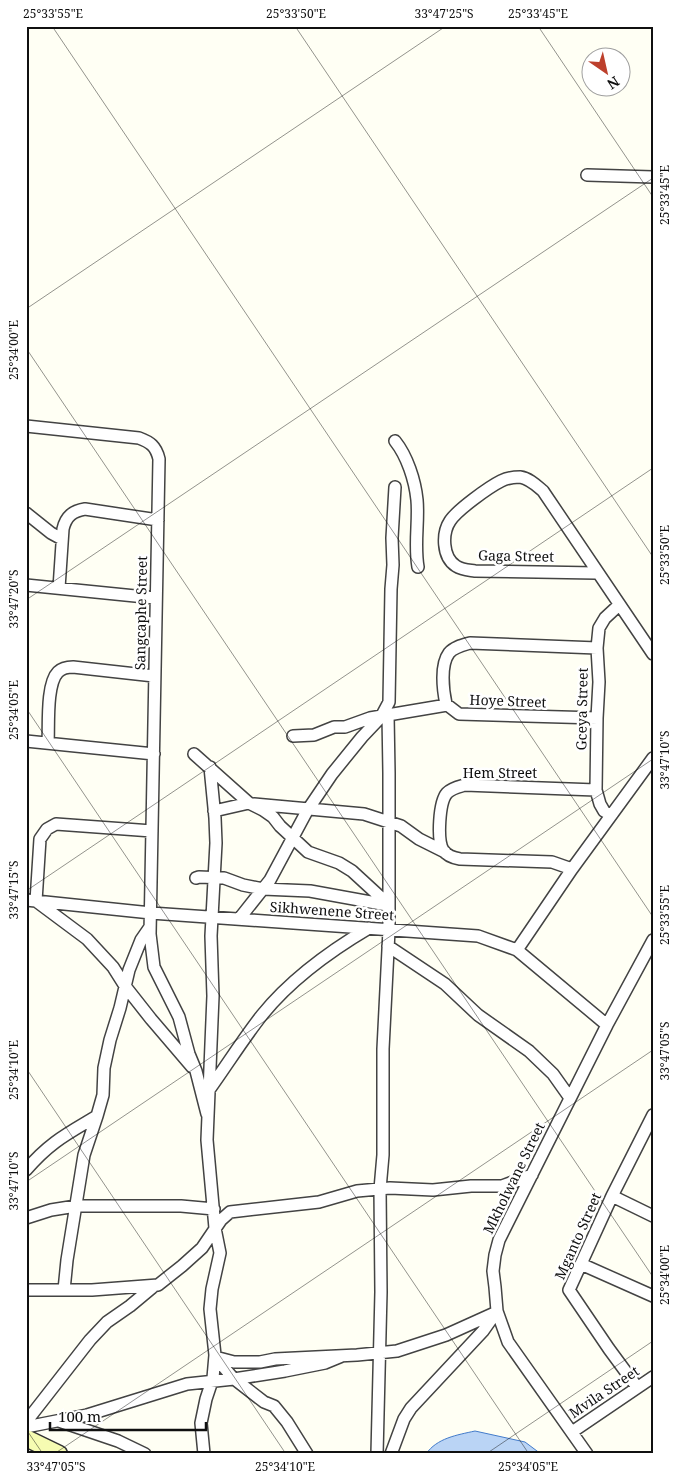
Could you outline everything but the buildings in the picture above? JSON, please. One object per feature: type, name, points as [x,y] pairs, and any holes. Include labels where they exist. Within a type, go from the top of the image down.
[{"type":"street","points":[[587,175],[653,177]]},
{"type":"street","name":"Sangcaphe Street","points":[[26,426],[139,438],[148,441],[157,451],[159,459],[150,927],[154,968],[179,1017],[207,1114]]},
{"type":"street","points":[[395,441],[403,450],[417,499],[417,538],[415,550],[418,566]]},
{"type":"street","name":"Gaga Street","points":[[596,573],[475,571],[462,569],[454,565],[449,558],[445,541],[445,530],[457,512],[501,481],[522,477],[530,480],[543,491],[596,573],[653,654]]},
{"type":"street","points":[[377,1454],[380,1189],[383,1154],[382,1049],[389,930],[388,822],[384,716],[389,702],[390,589],[393,565],[392,538],[395,487]]},
{"type":"street","points":[[59,588],[65,520],[71,514],[85,509],[158,520]]},
{"type":"street","points":[[26,513],[51,533],[62,539]]},
{"type":"street","points":[[26,585],[156,598]]},
{"type":"street","name":"Gceya Street","points":[[611,816],[604,811],[596,790],[599,702],[597,648],[599,628],[605,618],[618,605]]},
{"type":"street","points":[[293,736],[314,735],[334,727],[345,727],[370,718],[447,705],[444,695],[444,665],[448,654],[462,645],[470,643],[597,648]]},
{"type":"street","points":[[48,743],[51,688],[58,671],[66,667],[73,667],[154,676]]},
{"type":"street","name":"Hoye Street","points":[[447,705],[458,714],[466,715],[597,718]]},
{"type":"street","points":[[239,919],[270,880],[291,837],[332,774],[362,737],[384,716]]},
{"type":"street","points":[[26,741],[154,754]]},
{"type":"street","points":[[194,754],[250,803],[273,818],[308,852],[339,863],[352,871],[389,905]]},
{"type":"street","points":[[516,950],[572,868],[653,758]]},
{"type":"street","points":[[204,1454],[201,1423],[212,1381],[215,1357],[210,1309],[212,1289],[220,1253],[214,1228],[214,1209],[207,1140],[212,996],[212,917],[216,843],[210,767]]},
{"type":"street","name":"Hem Street","points":[[445,852],[440,844],[442,801],[454,788],[465,785],[596,790]]},
{"type":"street","points":[[214,811],[250,803],[364,814],[402,826],[419,839],[445,852],[450,857],[460,859],[552,862],[572,868]]},
{"type":"street","points":[[152,831],[56,824],[47,829],[40,839],[31,901],[87,939],[113,966],[125,986],[166,1038],[196,1071]]},
{"type":"street","points":[[196,878],[224,878],[243,885],[263,889],[310,890],[389,905]]},
{"type":"street","name":"Sikhwenene Street","points":[[31,901],[151,913],[478,936],[516,950],[607,1025]]},
{"type":"street","points":[[64,1290],[84,1155],[104,1096],[104,1068],[110,1040],[129,970],[138,948],[150,927]]},
{"type":"street","points":[[209,1090],[251,1030],[276,999],[314,965],[369,928]]},
{"type":"street","name":"Mkholwane Street","points":[[586,1453],[508,1342],[496,1312],[493,1271],[495,1255],[499,1240],[570,1098],[653,940]]},
{"type":"street","points":[[388,946],[446,984],[478,1015],[529,1051],[553,1074],[570,1098]]},
{"type":"street","name":"Mganto Street","points":[[637,1387],[609,1350],[570,1290],[612,1196],[649,1132],[653,1115]]},
{"type":"street","points":[[26,1170],[47,1147],[66,1133],[97,1116]]},
{"type":"street","points":[[26,1422],[90,1340],[107,1322],[182,1266],[202,1248],[214,1228],[230,1212],[311,1203],[357,1191],[380,1189],[433,1190],[471,1186],[502,1186],[532,1175]]},
{"type":"street","points":[[502,1186],[510,1195],[516,1207]]},
{"type":"street","points":[[612,1196],[653,1216]]},
{"type":"street","points":[[26,1218],[51,1210],[76,1206],[172,1206],[214,1209]]},
{"type":"street","points":[[581,1264],[653,1296]]},
{"type":"street","points":[[26,1290],[154,1286]]},
{"type":"street","points":[[215,1357],[234,1362],[243,1362],[397,1351],[446,1335],[496,1312]]},
{"type":"street","points":[[391,1454],[404,1419],[411,1408],[483,1331],[496,1312]]},
{"type":"street","points":[[26,1427],[114,1408],[187,1384],[234,1379],[325,1363],[342,1356]]},
{"type":"street","points":[[215,1357],[234,1379],[264,1402],[274,1406],[307,1454]]},
{"type":"street","name":"Mvila Street","points":[[572,1432],[653,1377]]},
{"type":"street","points":[[59,1421],[118,1441],[145,1454]]},
{"type":"street","points":[[26,1438],[59,1454]]},
{"type":"water","points":[[475,1431],[525,1442],[541,1454],[426,1454],[442,1441]]}]
